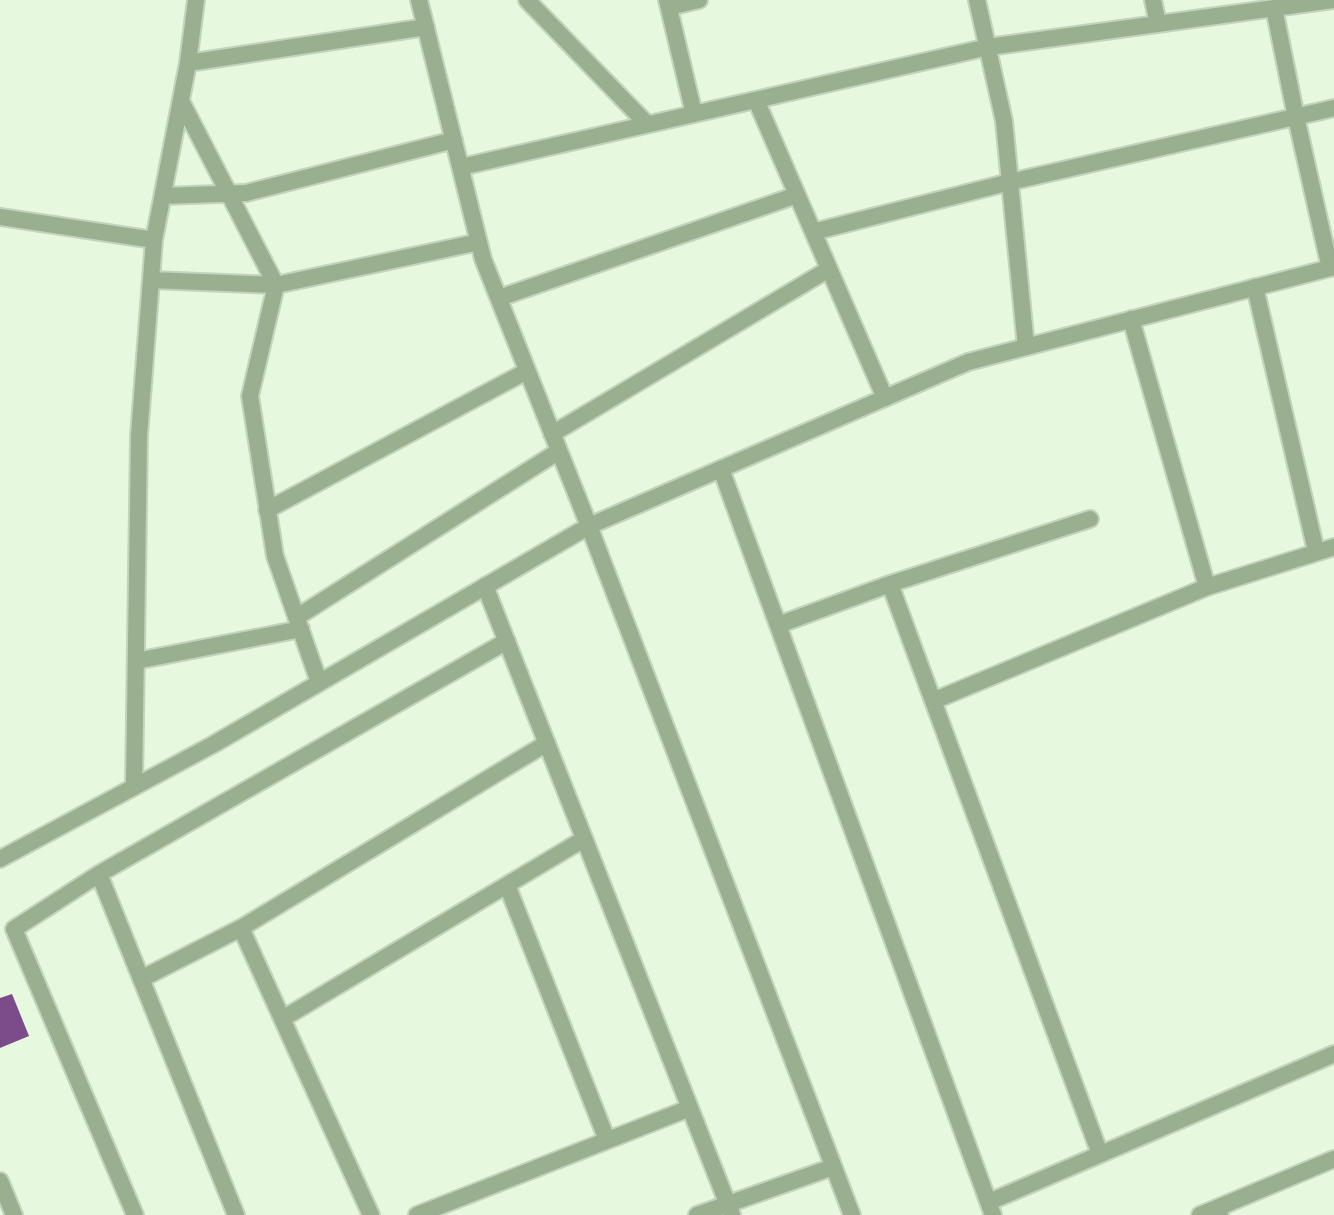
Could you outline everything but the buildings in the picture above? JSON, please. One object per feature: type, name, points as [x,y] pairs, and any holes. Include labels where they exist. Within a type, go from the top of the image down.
[{"type":"street","points":[[134,787],[139,436],[154,240],[188,63],[196,0]]},
{"type":"street","points":[[419,0],[483,260],[589,526],[852,1215]]},
{"type":"street","points":[[527,0],[647,124]]},
{"type":"street","points":[[694,114],[668,4],[699,0]]},
{"type":"street","points":[[978,0],[1004,121],[1026,347]]},
{"type":"street","points":[[1153,0],[1158,24]]},
{"type":"street","points":[[460,167],[988,47],[1304,2],[1334,0]]},
{"type":"street","points":[[0,859],[214,744],[589,526],[968,362],[1332,268],[1296,117],[1274,8]]},
{"type":"street","points":[[188,63],[426,27]]},
{"type":"street","points":[[756,100],[885,398]]},
{"type":"street","points":[[181,101],[276,285],[250,396],[275,556],[319,682]]},
{"type":"street","points":[[813,232],[1010,182],[1334,108]]},
{"type":"street","points":[[163,196],[229,194],[261,190],[454,140]]},
{"type":"street","points":[[499,298],[797,195]]},
{"type":"street","points":[[0,217],[154,240]]},
{"type":"street","points":[[151,280],[276,285],[479,242]]},
{"type":"street","points":[[552,434],[829,269]]},
{"type":"street","points":[[1255,287],[1316,551]]},
{"type":"street","points":[[1131,319],[1207,587]]},
{"type":"street","points":[[267,510],[527,371]]},
{"type":"street","points":[[136,661],[299,623],[559,451]]},
{"type":"street","points":[[721,469],[991,1209],[1100,1154],[1334,1054]]},
{"type":"street","points":[[778,624],[890,584],[1090,519]]},
{"type":"street","points":[[933,701],[1207,587],[1334,547]]},
{"type":"street","points":[[890,584],[1100,1154]]},
{"type":"street","points":[[485,586],[730,1210]]},
{"type":"street","points":[[135,1215],[14,929],[99,874],[507,640]]},
{"type":"street","points":[[141,979],[241,928],[547,743]]},
{"type":"street","points":[[282,1019],[584,839]]},
{"type":"street","points":[[99,874],[236,1215]]},
{"type":"street","points":[[507,885],[607,1140]]},
{"type":"street","points":[[241,928],[371,1215]]},
{"type":"street","points":[[417,1215],[690,1108]]},
{"type":"street","points":[[1200,1215],[1219,1211],[1334,1159]]},
{"type":"street","points":[[697,1215],[730,1210],[833,1167]]},
{"type":"street","points":[[0,1181],[14,1215]]}]
